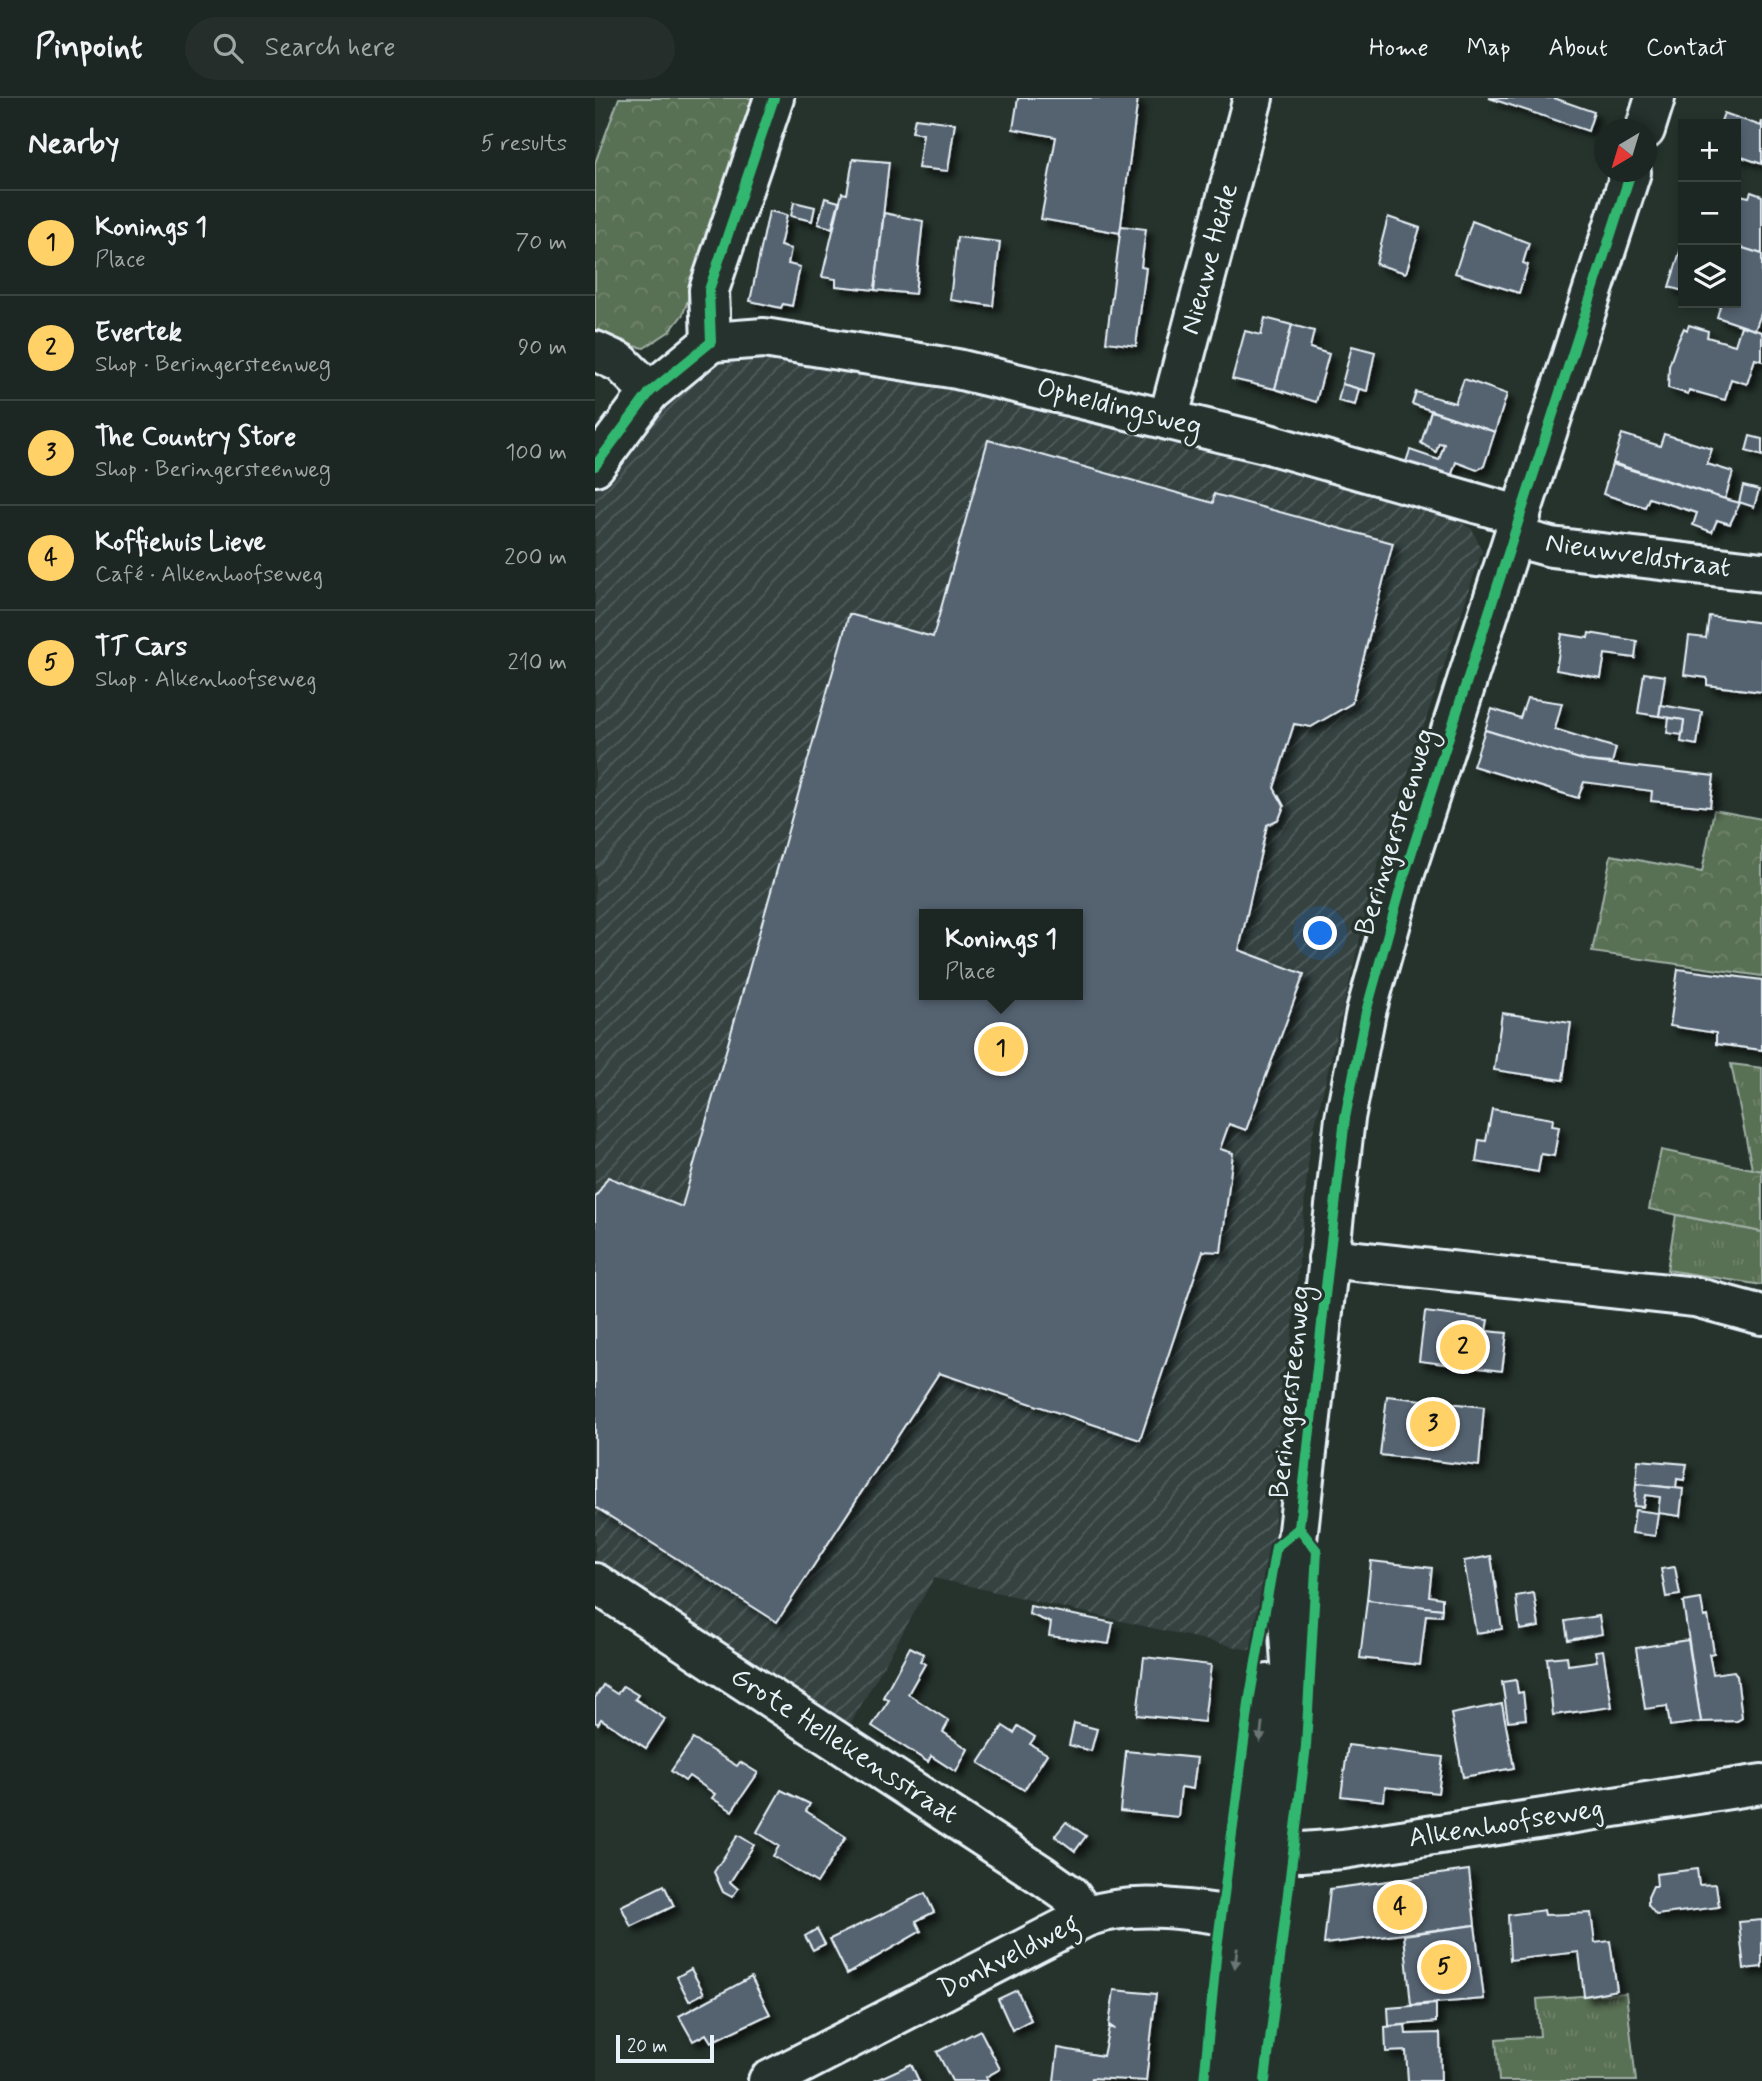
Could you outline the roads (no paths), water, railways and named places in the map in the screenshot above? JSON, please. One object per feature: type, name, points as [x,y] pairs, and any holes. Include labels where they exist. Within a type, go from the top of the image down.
[{"type":"street","points":[[595,466],[650,392],[711,342],[709,290],[774,98]]},
{"type":"street","name":"Nieuwe Heide","points":[[1168,420],[1252,98]]},
{"type":"street","points":[[1648,119],[1655,98]]},
{"type":"street","name":"Beringersteenweg","points":[[1247,2081],[1254,1919],[1262,1848],[1292,1677],[1288,1619],[1328,1258],[1345,1118],[1366,1012],[1404,876],[1628,182]]},
{"type":"street","name":"Opheldingsweg","points":[[711,342],[765,338],[957,369],[1265,443],[1517,527]]},
{"type":"street","points":[[595,351],[621,363],[650,392]]},
{"type":"street","name":"Nieuwveldstraat","points":[[1517,527],[1551,547],[1762,572]]},
{"type":"street","points":[[1328,1258],[1695,1297],[1762,1315]]},
{"type":"street","name":"Grote Hellekensstraat","points":[[595,1583],[1043,1876],[1070,1895],[1086,1917]]},
{"type":"street","name":"Alkenhoofseweg","points":[[1262,1848],[1302,1852],[1343,1849],[1762,1784]]},
{"type":"street","name":"Donkveldweg","points":[[768,2081],[1086,1917],[1109,1909],[1126,1908],[1254,1919]]},
{"type":"street","name":"Beringersteenweg","points":[[1220,2081],[1254,1919]]},
{"type":"place","name":"Konings 1","points":[[1001,1049]]},
{"type":"place","name":"Evertek","points":[[1463,1347]]},
{"type":"place","name":"The Country Store","points":[[1433,1424]]},
{"type":"place","name":"Koffiehuis Lieve","points":[[1400,1907]]},
{"type":"place","name":"TT Cars","points":[[1444,1967]]}]
